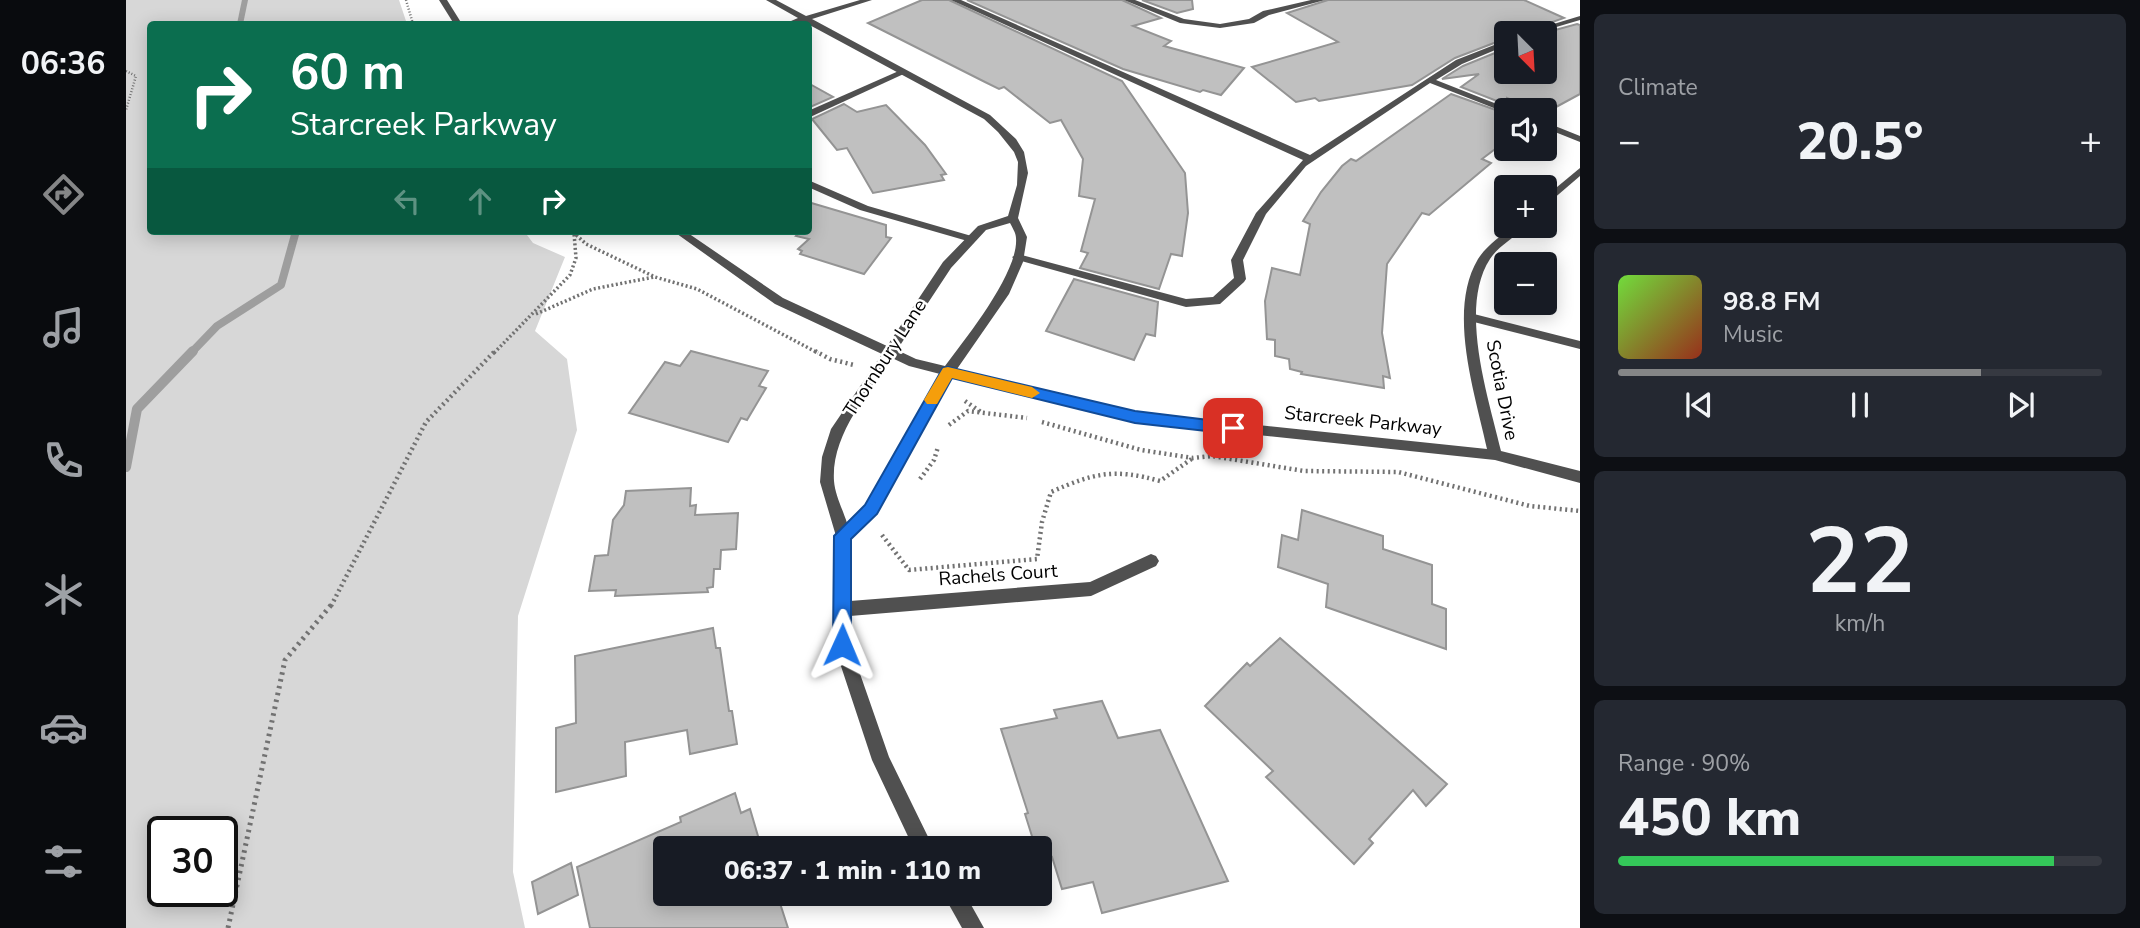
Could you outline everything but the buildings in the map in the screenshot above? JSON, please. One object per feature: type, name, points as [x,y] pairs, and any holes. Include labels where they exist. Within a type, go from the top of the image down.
[{"type":"street","points":[[443,0],[456,21]]},
{"type":"street","points":[[770,0],[808,21]]},
{"type":"street","points":[[798,21],[868,0]]},
{"type":"street","points":[[955,0],[1310,159]]},
{"type":"street","points":[[1128,0],[1183,21],[1220,26],[1251,21],[1266,13],[1321,0]]},
{"type":"street","points":[[1558,24],[1580,18]]},
{"type":"street","points":[[812,23],[987,117],[1003,130],[1016,147],[1023,162],[1025,177],[1013,218],[1022,237],[1018,257],[1003,294],[948,372],[871,510],[842,536]]},
{"type":"street","points":[[1018,257],[1186,303],[1216,301],[1240,279],[1237,260],[1261,213],[1310,159],[1429,80],[1459,62],[1494,47]]},
{"type":"street","points":[[812,113],[904,72]]},
{"type":"street","points":[[1429,80],[1494,105]]},
{"type":"street","points":[[1557,130],[1580,139]]},
{"type":"street","points":[[1557,192],[1580,171]]},
{"type":"street","points":[[812,185],[864,208],[971,239]]},
{"type":"street","name":"Thornbury Lane","points":[[918,836],[881,760],[842,645],[842,536],[827,482],[830,457],[838,429],[947,265],[982,228],[1013,218]]},
{"type":"street","name":"Starcreek Parkway","points":[[684,235],[779,301],[913,363],[1135,417],[1495,454],[1580,477]]},
{"type":"street","name":"Scotia Drive","points":[[1495,454],[1472,341],[1469,295],[1473,279],[1484,258],[1506,238]]},
{"type":"street","points":[[1470,317],[1580,345]]},
{"type":"street","name":"Rachels Court","points":[[842,609],[1091,589],[1151,561]]},
{"type":"street","points":[[960,906],[974,928]]},
{"type":"path","points":[[406,0],[412,21]]},
{"type":"path","points":[[126,71],[136,76],[126,110]]},
{"type":"path","points":[[228,928],[285,660],[328,611],[426,422],[570,275],[576,258],[574,235]]},
{"type":"path","points":[[534,314],[593,289],[654,277]]},
{"type":"path","points":[[943,429],[968,411],[1028,418]]},
{"type":"path","points":[[1041,422],[1141,450],[1194,458],[1212,456],[1304,471],[1398,472],[1530,506],[1580,511]]},
{"type":"path","points":[[919,482],[934,460],[940,439]]},
{"type":"path","points":[[888,525],[881,536],[909,570],[1037,559],[1042,522],[1051,492],[1094,472],[1130,472],[1160,481],[1194,458]]},
{"type":"shaded area","points":[[126,0],[399,0],[406,21],[147,21],[147,235],[527,235],[533,243],[565,257],[535,331],[567,359],[577,430],[518,616],[513,872],[525,928],[126,928]]},
{"type":"waterway","points":[[241,21],[245,0]]},
{"type":"waterway","points":[[191,353],[217,326],[281,285],[295,235]]},
{"type":"waterway","points":[[126,467],[137,409],[193,351]]},
{"type":"slow traffic","points":[[932,400],[948,372],[1032,393]]},
{"type":"route","points":[[842,645],[842,536],[871,510],[948,372],[1135,417],[1233,428]]}]
